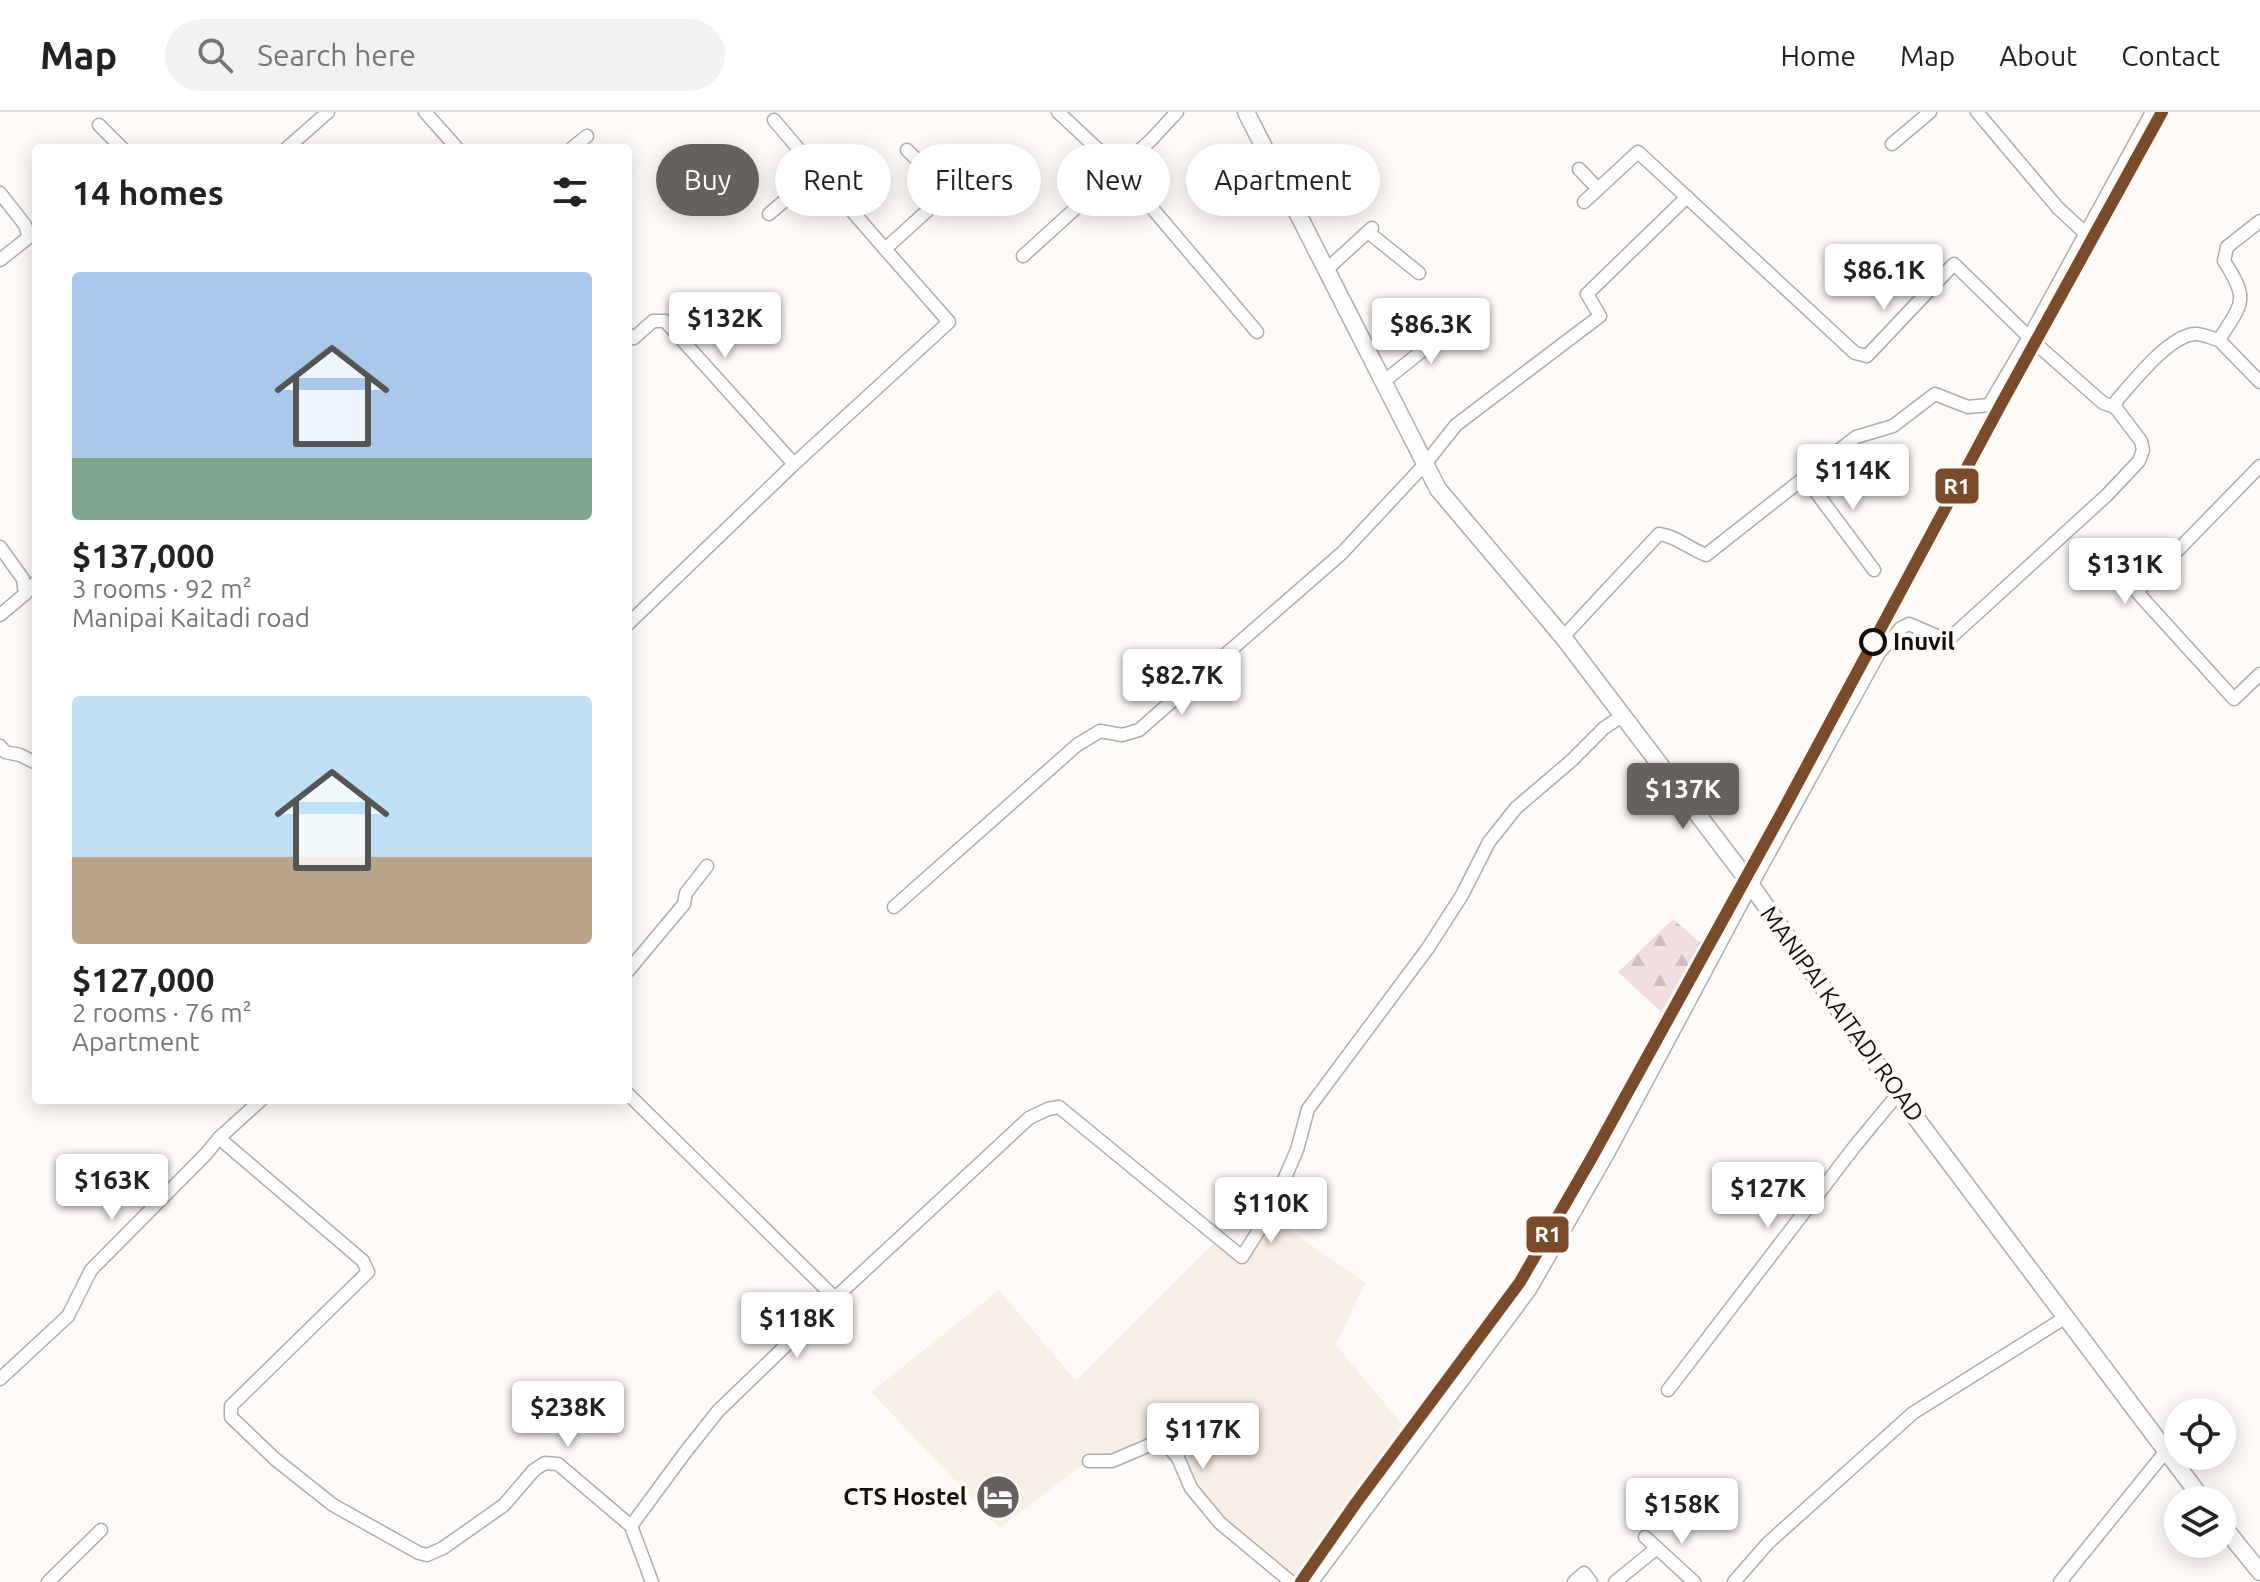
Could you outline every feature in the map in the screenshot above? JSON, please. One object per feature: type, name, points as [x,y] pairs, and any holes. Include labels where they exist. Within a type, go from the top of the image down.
[{"type":"main road","name":"MANIPAI KAITADI ROAD","points":[[1253,116],[1326,270],[1438,489],[1563,637],[1751,886],[1898,1094],[2164,1448]]},
{"type":"main road","name":"MANIPAI KAITADI ROAD","points":[[2180,1470],[2192,1486]]},
{"type":"main road","points":[[2236,1542],[2260,1572]]},
{"type":"street","points":[[292,144],[328,112]]},
{"type":"street","points":[[425,112],[453,144]]},
{"type":"street","points":[[1058,112],[1092,144]]},
{"type":"street","points":[[1147,144],[1177,112]]},
{"type":"street","points":[[1892,144],[1930,112]]},
{"type":"street","points":[[1977,112],[2058,208],[2085,233]]},
{"type":"street","points":[[1563,637],[1659,534],[1670,535],[1679,543],[1706,555],[1856,437],[1893,426],[1935,394],[1968,407],[1989,405],[2152,112]]},
{"type":"street","points":[[774,120],[794,144]]},
{"type":"street","points":[[99,125],[118,144]]},
{"type":"street","points":[[577,144],[587,136]]},
{"type":"street","points":[[1312,1582],[1530,1290],[1609,1152],[1879,653],[1901,628],[1909,624],[1949,639],[2107,495],[2139,461],[2143,450],[2141,441],[2115,407],[2103,403],[1954,264],[1867,356],[1855,353],[1638,152],[1584,202]]},
{"type":"street","points":[[1579,169],[1598,189]]},
{"type":"street","points":[[0,193],[32,239]]},
{"type":"street","points":[[894,907],[1077,745],[1100,731],[1122,735],[1139,730],[1342,553],[1425,464],[1456,425],[1600,316],[1587,294],[1687,197]]},
{"type":"street","points":[[769,214],[775,209]]},
{"type":"street","points":[[632,620],[794,464],[949,322],[856,216]]},
{"type":"street","points":[[885,249],[921,216]]},
{"type":"street","points":[[1023,256],[1067,216]]},
{"type":"street","points":[[1159,216],[1257,332]]},
{"type":"street","points":[[2219,340],[2242,302],[2240,289],[2224,261],[2227,247],[2260,221]]},
{"type":"street","points":[[1326,270],[1370,230],[1419,273]]},
{"type":"street","points":[[0,260],[32,242]]},
{"type":"street","points":[[632,337],[653,321],[665,321],[794,464]]},
{"type":"street","points":[[1383,382],[1457,323]]},
{"type":"street","points":[[2115,407],[2117,400],[2155,357],[2182,338],[2196,333],[2219,340],[2260,382]]},
{"type":"street","points":[[2248,370],[2260,359]]},
{"type":"street","points":[[2260,466],[2137,592],[2234,699],[2260,674]]},
{"type":"street","points":[[1804,476],[1874,570]]},
{"type":"street","points":[[0,547],[23,579],[25,594]]},
{"type":"street","points":[[0,615],[32,586]]},
{"type":"street","points":[[631,1526],[718,1411],[1029,1118],[1048,1109],[1059,1107],[1242,1257],[1269,1214],[1297,1150],[1308,1109],[1428,948],[1462,895],[1489,842],[1516,808],[1604,728],[1622,716]]},
{"type":"street","points":[[0,746],[5,752],[32,761]]},
{"type":"street","points":[[632,966],[684,904],[686,893],[707,866]]},
{"type":"street","points":[[1668,1390],[1898,1094]]},
{"type":"street","points":[[632,1098],[835,1298]]},
{"type":"street","points":[[0,1379],[68,1316],[91,1270],[219,1138],[257,1104]]},
{"type":"street","points":[[219,1138],[363,1261],[368,1272],[231,1406],[231,1417],[275,1459],[333,1505],[427,1555],[443,1548],[504,1505],[534,1470],[545,1463],[558,1464],[631,1526],[652,1582]]},
{"type":"street","points":[[1734,1582],[1768,1543],[1913,1413],[2066,1317]]},
{"type":"street","points":[[1089,1461],[1112,1461],[1152,1444],[1169,1448],[1178,1458],[1191,1488],[1220,1523],[1291,1582]]},
{"type":"street","points":[[2060,1582],[2164,1453]]},
{"type":"street","points":[[48,1582],[101,1530]]},
{"type":"street","points":[[1645,1537],[1694,1582]]},
{"type":"street","points":[[1615,1582],[1657,1548]]},
{"type":"street","points":[[1574,1582],[1584,1573],[1591,1582]]},
{"type":"shaded area","points":[[1274,1219],[1365,1283],[1336,1345],[1405,1428],[1293,1581],[1222,1522],[1193,1487],[1170,1446],[1090,1459],[1000,1528],[871,1392],[999,1290],[1076,1381],[1215,1242],[1242,1264]]},
{"type":"green space","points":[[1673,919],[1711,952],[1672,1022],[1618,972]]},
{"type":"transit line","name":"R1","points":[[1301,1582],[1520,1282],[1780,816],[2162,112]]},
{"type":"place","name":"Inuvil","points":[[1873,642]]},
{"type":"place","name":"CTS Hostel","points":[[998,1497]]}]
